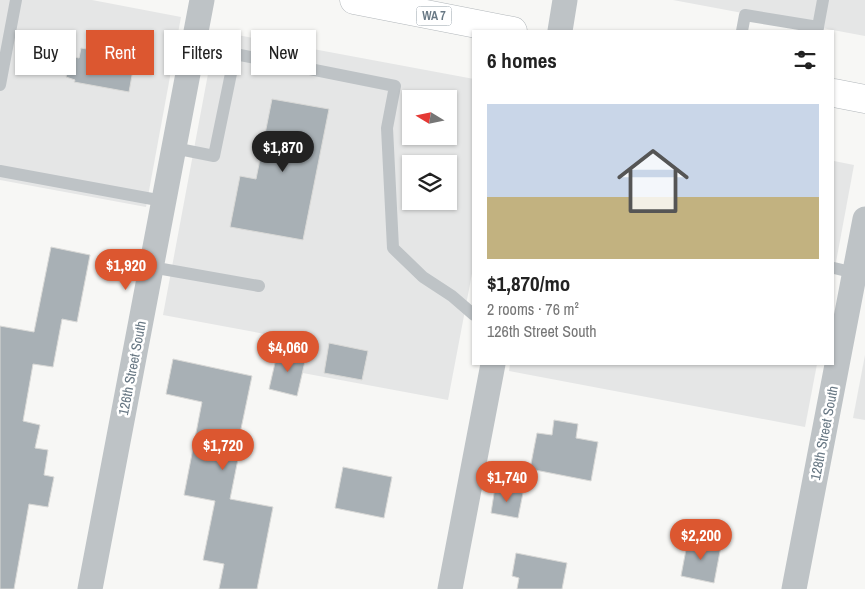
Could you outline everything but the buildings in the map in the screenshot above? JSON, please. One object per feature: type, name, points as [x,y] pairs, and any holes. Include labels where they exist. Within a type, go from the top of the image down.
[{"type":"main road","name":"WA 7","points":[[354,0],[400,4],[509,30]]},
{"type":"main road","points":[[834,93],[865,99]]},
{"type":"street","name":"126th Street South","points":[[90,589],[202,0]]},
{"type":"street","points":[[560,30],[565,0]]},
{"type":"street","name":"128th Street South","points":[[834,334],[844,270],[865,221]]},
{"type":"street","points":[[450,589],[493,365]]},
{"type":"street","name":"128th Street South","points":[[794,589],[829,365]]},
{"type":"lane","points":[[0,84],[16,0]]},
{"type":"lane","points":[[742,30],[745,15],[818,29],[823,0]]},
{"type":"lane","points":[[174,148],[214,156],[235,54],[395,86],[387,128],[393,248],[423,277],[452,296],[472,313]]},
{"type":"lane","points":[[0,171],[163,202]]},
{"type":"lane","points":[[151,267],[259,286]]},
{"type":"shaded area","points":[[0,0],[92,0],[181,17],[179,30],[164,30],[164,75],[170,75],[146,207],[0,180]]},
{"type":"shaded area","points":[[673,0],[865,0],[865,36]]},
{"type":"shaded area","points":[[241,36],[251,38],[251,75],[316,75],[316,50],[472,79],[472,274],[448,400],[292,371],[297,340],[163,315],[208,75],[241,75]]},
{"type":"shaded area","points":[[834,161],[854,165],[834,273]]},
{"type":"shaded area","points":[[865,355],[865,420],[853,418]]},
{"type":"shaded area","points":[[510,365],[817,365],[805,427],[509,371]]}]
